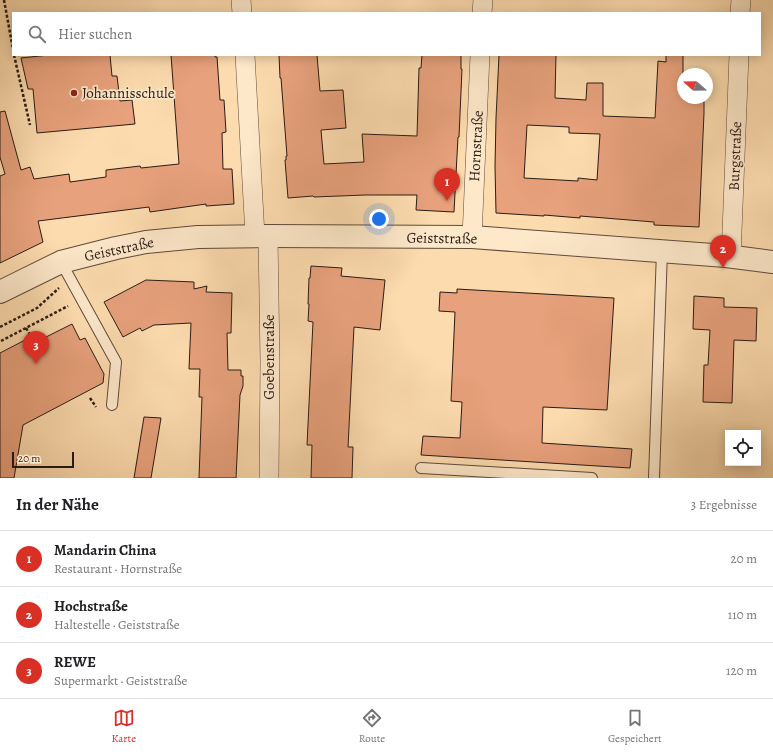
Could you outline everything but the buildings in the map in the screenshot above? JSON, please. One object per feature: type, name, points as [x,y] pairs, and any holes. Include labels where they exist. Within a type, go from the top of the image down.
[{"type":"street","points":[[241,0],[242,12]]},
{"type":"street","points":[[482,12],[483,0]]},
{"type":"street","points":[[740,12],[741,0]]},
{"type":"street","name":"Goebenstraße","points":[[245,56],[262,236],[270,361],[269,478]]},
{"type":"street","name":"Hornstraße","points":[[472,237],[480,56]]},
{"type":"street","name":"Burgstraße","points":[[731,257],[739,56]]},
{"type":"street","name":"Geiststraße","points":[[0,292],[66,270],[116,248],[146,242],[198,237],[472,237],[662,251],[773,262]]},
{"type":"lane","points":[[654,478],[662,251]]},
{"type":"lane","points":[[66,270],[116,362],[112,405]]},
{"type":"lane","points":[[420,468],[592,478]]},
{"type":"path","points":[[4,0],[12,44]]},
{"type":"path","points":[[14,56],[30,125]]},
{"type":"path","points":[[0,327],[37,308],[66,270]]},
{"type":"path","points":[[1,341],[82,300]]},
{"type":"path","points":[[26,328],[35,343]]},
{"type":"path","points":[[90,398],[99,413]]},
{"type":"place","name":"Johannisschule","points":[[74,93]]},
{"type":"place","name":"Mandarin China","points":[[447,201]]},
{"type":"place","name":"Hochstraße","points":[[723,268]]},
{"type":"place","name":"REWE","points":[[36,364]]}]
